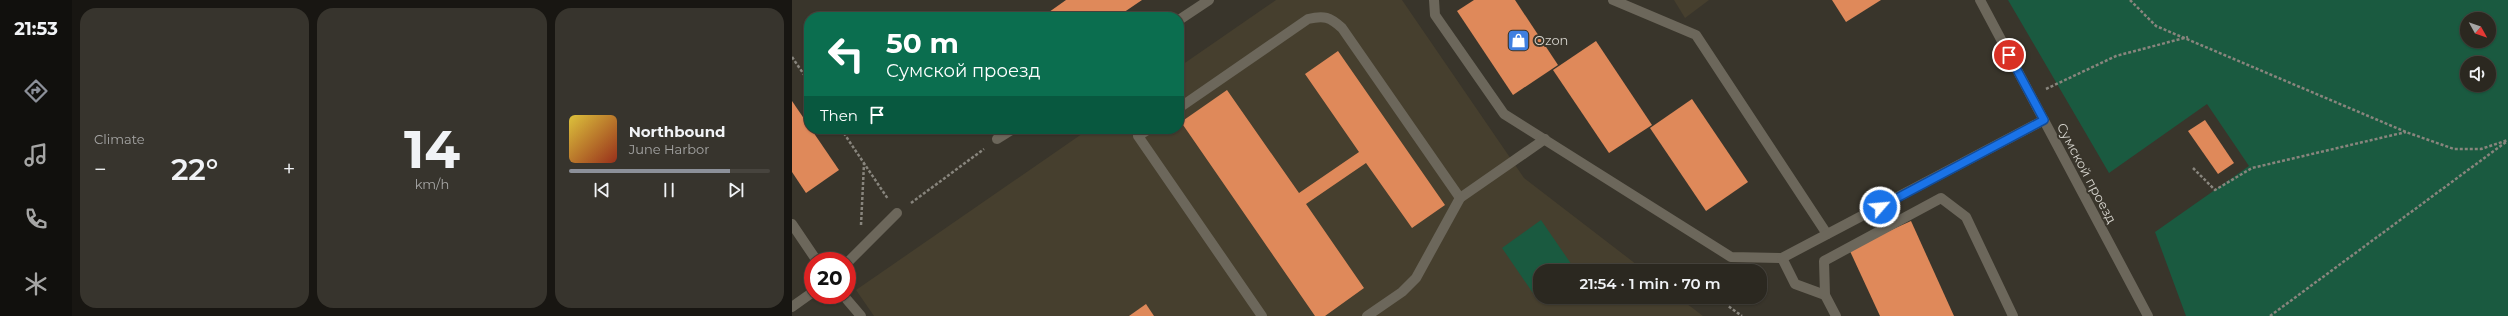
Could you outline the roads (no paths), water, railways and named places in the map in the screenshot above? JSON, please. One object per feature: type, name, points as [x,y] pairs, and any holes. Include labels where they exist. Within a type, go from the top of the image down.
[{"type":"street","points":[[1184,17],[1209,0]]},
{"type":"street","points":[[1434,0],[1435,15],[1504,114],[1731,257],[1782,258],[2044,120]]},
{"type":"street","points":[[1613,0],[1696,35],[1827,234]]},
{"type":"street","name":"Сумской проезд","points":[[1980,0],[2148,316]]},
{"type":"street","points":[[1184,105],[1308,19],[1321,16],[1332,18],[1342,28],[1460,198]]},
{"type":"street","points":[[997,139],[1004,134]]},
{"type":"street","points":[[1141,134],[1138,136],[1262,316]]},
{"type":"street","points":[[1367,316],[1402,292],[1416,278],[1460,198],[1545,139]]},
{"type":"street","points":[[1836,316],[1825,295],[1824,260],[1941,198],[1966,217],[2013,316]]},
{"type":"street","points":[[856,254],[897,213]]},
{"type":"street","points":[[792,224],[811,252]]},
{"type":"street","points":[[1782,258],[1795,284],[1825,295]]},
{"type":"street","points":[[792,307],[804,298]]},
{"type":"street","points":[[851,304],[861,316]]},
{"type":"place","name":"Ozon","points":[[1519,40]]}]
